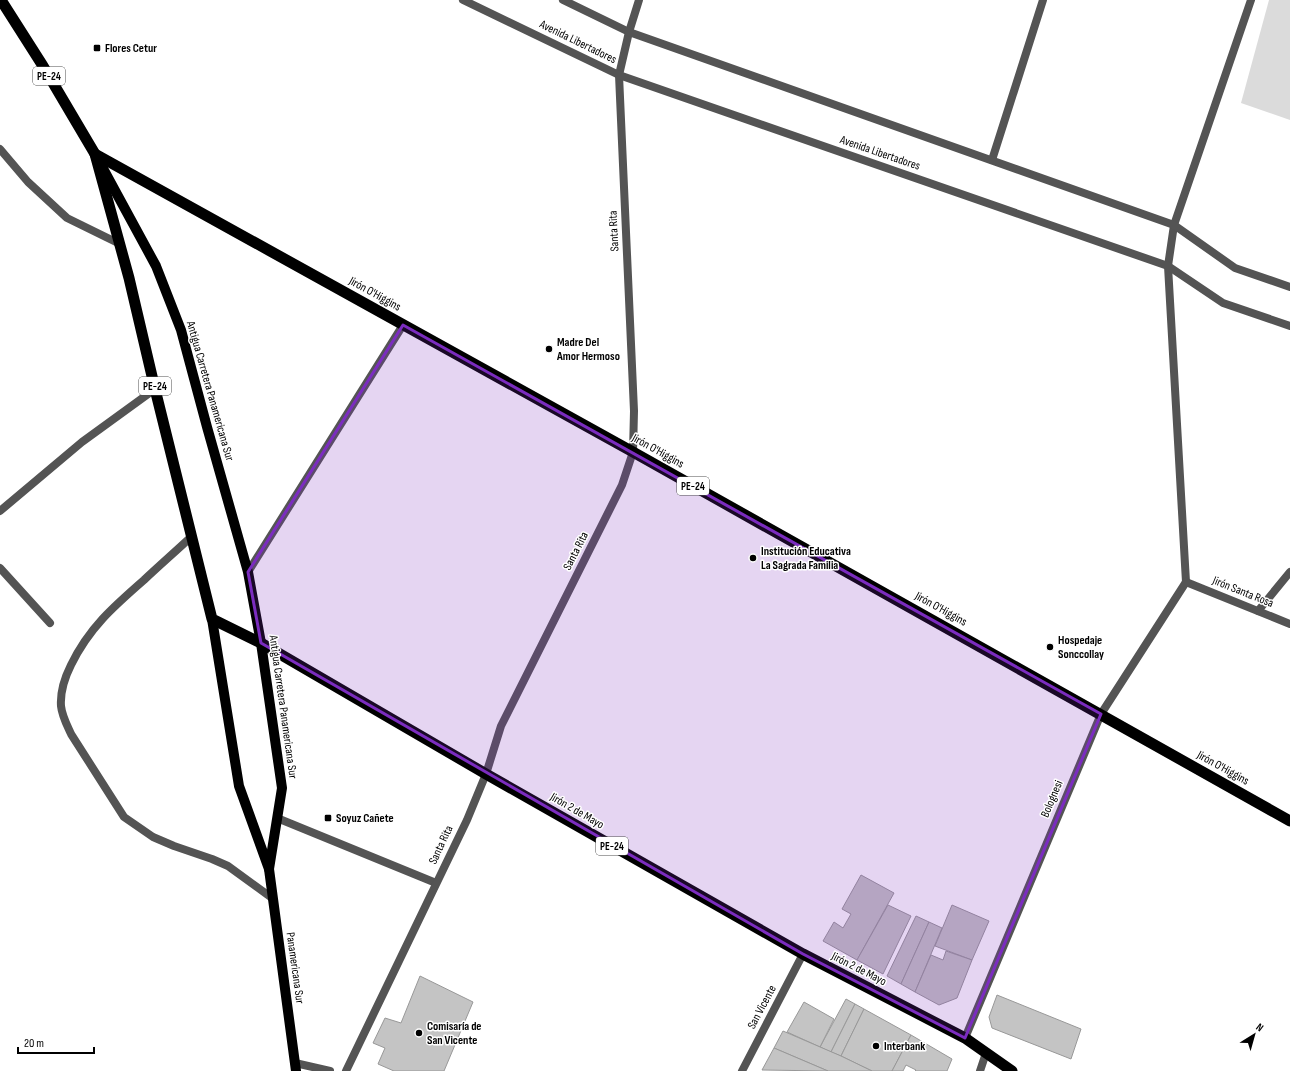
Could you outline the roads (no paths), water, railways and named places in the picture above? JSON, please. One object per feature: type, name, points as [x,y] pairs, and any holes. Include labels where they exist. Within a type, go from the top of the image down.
[{"type":"highway","name":"Antigua Carretera Panamericana Sur","points":[[1,0],[43,66],[95,154],[120,244],[212,619]]},
{"type":"highway","name":"Jirón O'Higgins","points":[[95,154],[633,452],[1290,821]]},
{"type":"highway","name":"Jirón 2 de Mayo","points":[[212,619],[261,643],[486,774],[803,954],[965,1038],[1012,1071]]},
{"type":"main road","name":"Antigua Carretera Panamericana Sur","points":[[95,154],[156,266],[181,330],[248,572],[261,643],[282,788],[269,869]]},
{"type":"main road","name":"Antigua Carretera Panamericana Sur","points":[[212,619],[239,786],[269,869]]},
{"type":"main road","name":"Panamericana Sur","points":[[269,869],[295,1067]]},
{"type":"street","name":"Avenida Libertadores","points":[[463,0],[618,75],[1168,266],[1223,303],[1290,326]]},
{"type":"street","points":[[562,0],[629,32],[1174,225],[1235,268],[1290,287]]},
{"type":"street","name":"Santa Rita","points":[[346,1071],[467,820],[486,774],[501,726],[622,485],[633,452],[634,410],[618,75],[639,0]]},
{"type":"street","points":[[992,160],[1043,0]]},
{"type":"street","points":[[1186,582],[1168,266],[1174,225],[1250,0]]},
{"type":"street","points":[[0,149],[28,182],[68,218],[120,244]]},
{"type":"street","points":[[248,572],[403,324]]},
{"type":"street","points":[[0,510],[82,442],[155,389]]},
{"type":"street","points":[[191,537],[112,609],[94,627],[79,648],[64,679],[61,705],[64,720],[71,734],[124,817],[160,840],[228,866],[272,898]]},
{"type":"street","points":[[0,568],[50,623]]},
{"type":"street","points":[[1258,611],[1290,572]]},
{"type":"street","name":"Jirón Santa Rosa","points":[[1186,582],[1290,624]]},
{"type":"street","name":"Bolognesi","points":[[965,1038],[1101,714],[1186,582]]},
{"type":"street","points":[[277,818],[436,883]]},
{"type":"street","name":"San Vicente","points":[[742,1071],[803,954]]},
{"type":"street","points":[[980,1071],[986,1053]]},
{"type":"street","points":[[295,1067],[330,1071]]},
{"type":"place","name":"Flores Cetur","points":[[97,48]]},
{"type":"place","name":"Madre Del Amor Hermoso","points":[[549,349]]},
{"type":"place","name":"Institución Educativa La Sagrada Familia","points":[[753,558]]},
{"type":"place","name":"Hospedaje Sonccollay","points":[[1050,647]]},
{"type":"place","name":"Soyuz Cañete","points":[[328,818]]},
{"type":"place","name":"Comisaría de San Vicente","points":[[419,1033]]},
{"type":"place","name":"Interbank","points":[[876,1046]]}]
